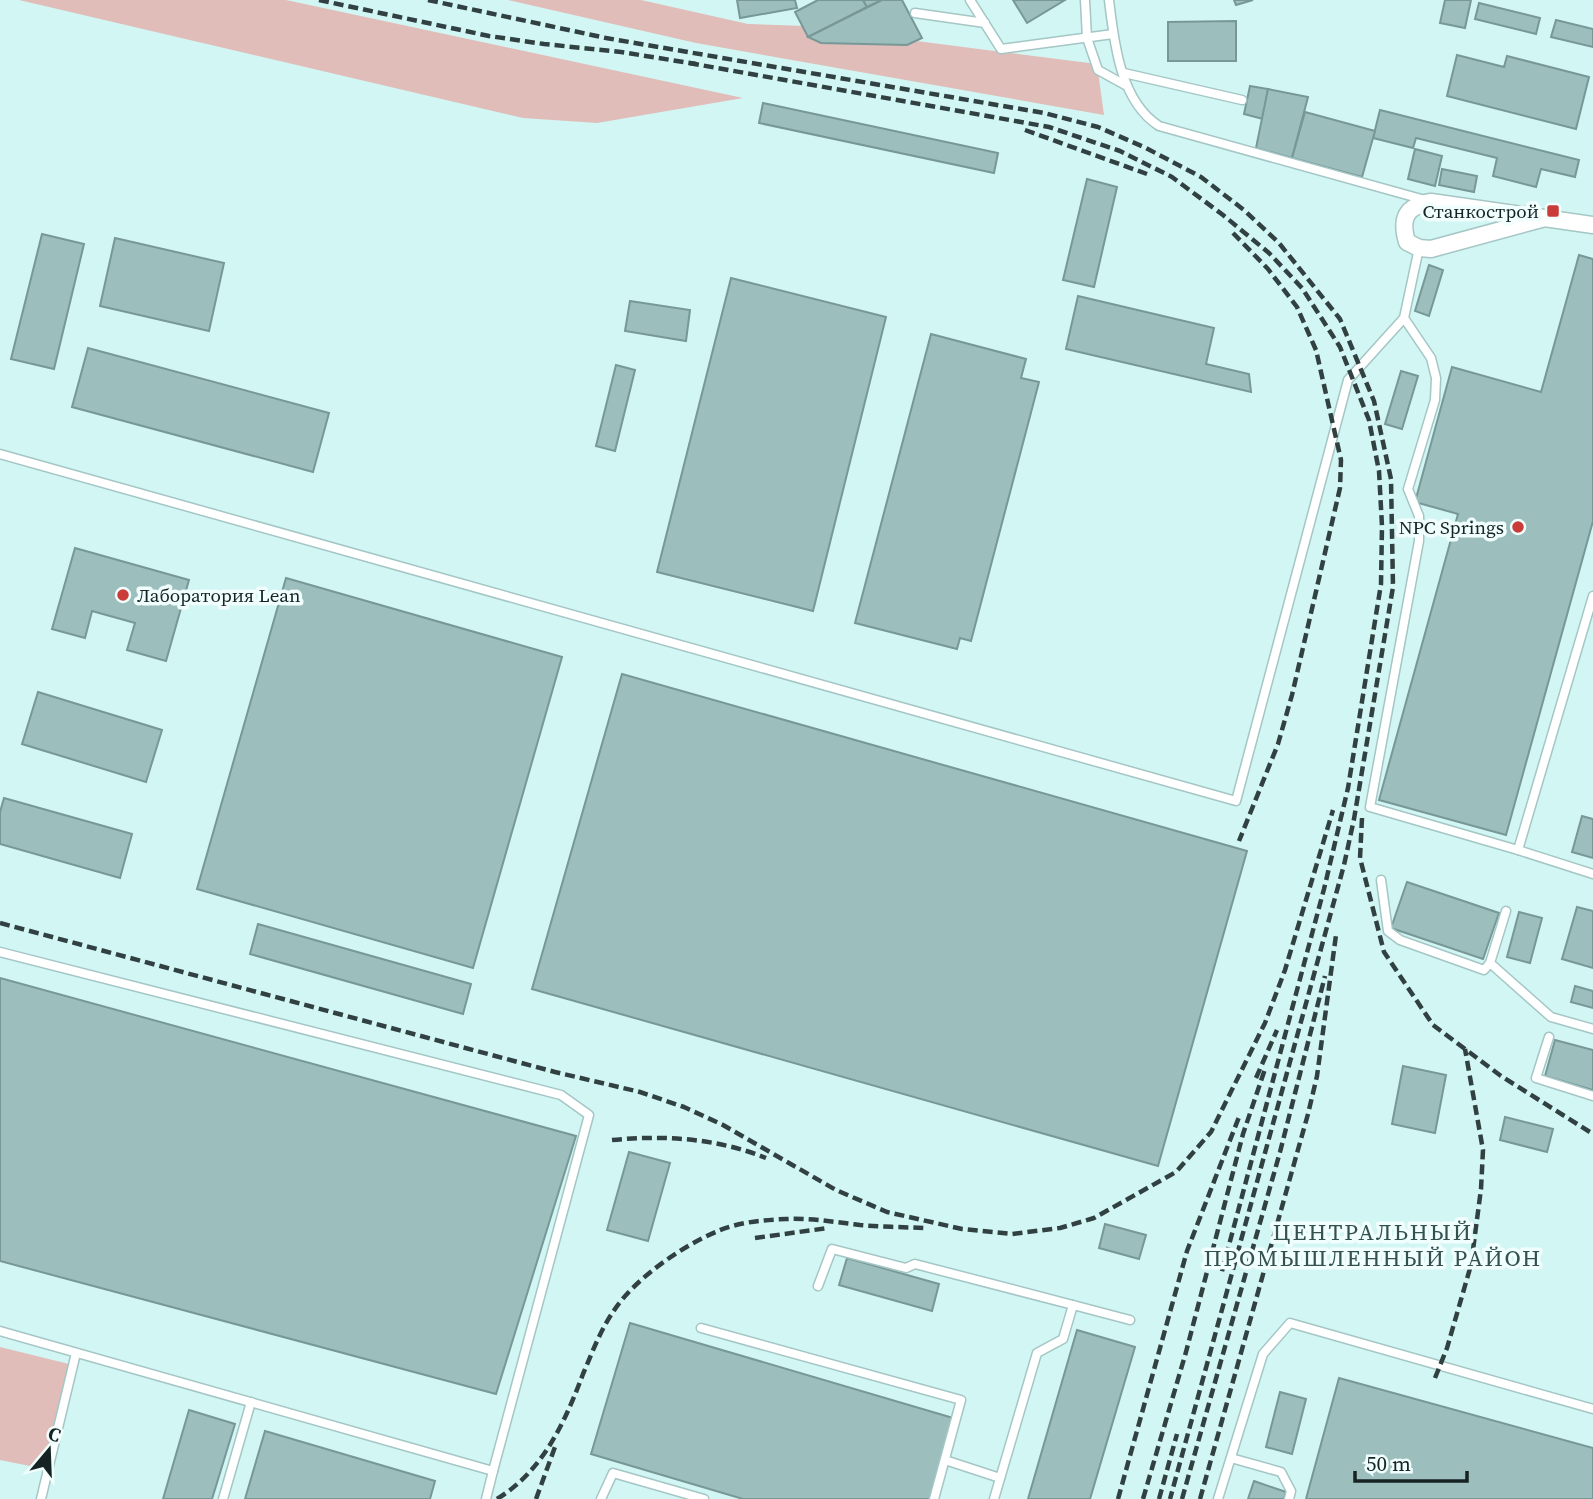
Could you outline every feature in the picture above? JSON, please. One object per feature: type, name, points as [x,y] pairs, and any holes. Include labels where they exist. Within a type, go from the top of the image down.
[{"type":"street","points":[[1545,218],[1431,249],[1419,248],[1407,242],[1403,228],[1408,212],[1420,204],[1431,202],[1545,218],[1593,225]]},
{"type":"lane","points":[[970,0],[1001,49],[1113,34]]},
{"type":"lane","points":[[1085,0],[1087,38],[1098,70],[1127,86]]},
{"type":"lane","points":[[1109,0],[1113,34],[1127,86],[1137,106],[1150,120],[1166,130],[1431,202]]},
{"type":"lane","points":[[915,13],[985,23]]},
{"type":"lane","points":[[1124,73],[1242,100]]},
{"type":"lane","points":[[0,454],[1236,801],[1348,380],[1404,318],[1419,248]]},
{"type":"lane","points":[[1404,318],[1431,358],[1436,378],[1435,400],[1408,489],[1419,516],[1419,541],[1370,807],[1593,874]]},
{"type":"lane","points":[[1518,850],[1593,596]]},
{"type":"lane","points":[[1381,880],[1388,931],[1400,940],[1484,970],[1490,963],[1506,911]]},
{"type":"lane","points":[[0,953],[561,1095],[589,1115],[485,1499]]},
{"type":"lane","points":[[1490,963],[1551,1017],[1593,1029]]},
{"type":"lane","points":[[1549,1037],[1536,1078],[1593,1096]]},
{"type":"lane","points":[[818,1286],[832,1249],[906,1268],[915,1264],[1130,1320]]},
{"type":"lane","points":[[994,1499],[1037,1353],[1063,1339],[1073,1306]]},
{"type":"lane","points":[[1218,1499],[1263,1354],[1290,1323],[1593,1409]]},
{"type":"lane","points":[[701,1328],[961,1400],[934,1499]]},
{"type":"lane","points":[[0,1331],[493,1471]]},
{"type":"lane","points":[[41,1499],[76,1353]]},
{"type":"lane","points":[[223,1499],[251,1402]]},
{"type":"lane","points":[[1231,1458],[1281,1472],[1291,1491],[1289,1499]]},
{"type":"lane","points":[[945,1460],[1000,1478]]},
{"type":"lane","points":[[601,1499],[613,1473],[704,1499]]},
{"type":"shaded area","points":[[19,0],[286,0],[743,98],[597,123],[523,118]]},
{"type":"shaded area","points":[[508,0],[641,0],[748,24],[893,29],[893,38],[1097,64],[1104,115],[696,43]]},
{"type":"shaded area","points":[[0,1347],[69,1364],[45,1469],[0,1460]]},
{"type":"building","points":[[737,0],[795,0],[797,8],[740,18]]},
{"type":"building","points":[[818,0],[863,0],[867,7],[808,37],[795,12]]},
{"type":"building","points":[[863,0],[882,0],[867,7]]},
{"type":"building","points":[[882,0],[902,0],[922,38],[907,45],[821,43],[808,37]]},
{"type":"building","points":[[1013,0],[1065,0],[1027,23]]},
{"type":"building","points":[[1234,0],[1253,0],[1236,5]]},
{"type":"building","points":[[1445,0],[1471,0],[1465,28],[1440,23]]},
{"type":"building","points":[[1479,3],[1540,18],[1536,34],[1475,19]]},
{"type":"building","points":[[1556,20],[1593,29],[1593,47],[1551,37]]},
{"type":"building","points":[[1236,21],[1236,61],[1168,61],[1168,22]]},
{"type":"building","points":[[1457,55],[1504,67],[1507,56],[1589,77],[1576,129],[1447,96]]},
{"type":"building","points":[[1250,86],[1268,89],[1263,119],[1244,114]]},
{"type":"building","points":[[1268,89],[1308,97],[1292,158],[1256,148]]},
{"type":"building","points":[[763,103],[998,153],[994,173],[759,123]]},
{"type":"building","points":[[1380,110],[1579,160],[1575,177],[1541,169],[1536,187],[1493,176],[1497,158],[1416,138],[1413,148],[1373,138]]},
{"type":"building","points":[[1305,112],[1375,131],[1362,177],[1292,158]]},
{"type":"building","points":[[1415,149],[1442,156],[1435,186],[1408,179]]},
{"type":"building","points":[[1442,169],[1477,176],[1474,192],[1439,185]]},
{"type":"building","points":[[1087,179],[1117,187],[1094,287],[1063,280]]},
{"type":"building","points":[[42,234],[84,244],[54,369],[11,359]]},
{"type":"building","points":[[115,238],[224,263],[209,331],[100,306]]},
{"type":"building","points":[[1579,255],[1593,259],[1593,521],[1506,835],[1379,800],[1458,514],[1415,502],[1452,367],[1541,392]]},
{"type":"building","points":[[1429,265],[1443,270],[1429,316],[1415,311]]},
{"type":"building","points":[[731,278],[886,317],[813,611],[657,572]]},
{"type":"building","points":[[1078,296],[1214,328],[1206,364],[1249,374],[1251,392],[1066,349]]},
{"type":"building","points":[[630,301],[690,310],[686,341],[625,331]]},
{"type":"building","points":[[931,334],[1026,359],[1021,378],[1039,382],[971,641],[960,638],[957,649],[855,623]]},
{"type":"building","points":[[88,348],[329,413],[313,472],[72,407]]},
{"type":"building","points":[[616,365],[635,370],[615,451],[596,446]]},
{"type":"building","points":[[1401,371],[1418,376],[1402,429],[1385,424]]},
{"type":"building","name":"Лаборатория Lean","points":[[75,548],[189,580],[166,661],[127,650],[135,623],[92,611],[85,638],[52,629]]},
{"type":"building","points":[[286,578],[562,657],[473,968],[197,889]]},
{"type":"building","points":[[622,674],[1247,851],[1158,1166],[532,989]]},
{"type":"building","points":[[38,692],[162,730],[146,782],[22,744]]},
{"type":"building","points":[[4,798],[132,834],[120,878],[0,844],[0,812]]},
{"type":"building","points":[[1582,816],[1593,819],[1593,858],[1572,852]]},
{"type":"building","points":[[1407,882],[1499,913],[1483,959],[1391,928]]},
{"type":"building","points":[[1577,907],[1593,911],[1593,968],[1562,959]]},
{"type":"building","points":[[1519,912],[1542,918],[1530,963],[1507,957]]},
{"type":"building","points":[[258,924],[471,984],[463,1014],[250,954]]},
{"type":"building","points":[[0,978],[576,1136],[496,1394],[0,1261]]},
{"type":"building","points":[[1575,986],[1593,991],[1593,1008],[1571,1002]]},
{"type":"building","points":[[1555,1040],[1593,1050],[1593,1090],[1545,1076]]},
{"type":"building","points":[[1403,1066],[1446,1075],[1435,1133],[1392,1124]]},
{"type":"building","points":[[1505,1117],[1553,1129],[1547,1152],[1500,1140]]},
{"type":"building","points":[[629,1152],[670,1163],[648,1241],[607,1230]]},
{"type":"building","points":[[1105,1224],[1146,1235],[1139,1259],[1099,1248]]},
{"type":"building","points":[[847,1258],[939,1284],[932,1311],[839,1285]]},
{"type":"building","points":[[630,1323],[953,1418],[930,1499],[743,1499],[591,1454]]},
{"type":"building","points":[[1077,1330],[1135,1347],[1090,1499],[1028,1499]]},
{"type":"building","points":[[1339,1378],[1593,1448],[1593,1499],[1306,1499]]},
{"type":"building","points":[[1280,1392],[1306,1399],[1292,1454],[1266,1447]]},
{"type":"building","points":[[189,1410],[235,1424],[212,1499],[163,1499]]},
{"type":"building","points":[[265,1431],[435,1481],[430,1499],[245,1499]]},
{"type":"building","points":[[1254,1481],[1286,1492],[1284,1499],[1248,1499]]},
{"type":"railway","points":[[319,0],[489,36],[696,64]]},
{"type":"railway","points":[[428,0],[606,38],[1044,113],[1098,127],[1201,177],[1244,210],[1279,243],[1340,319],[1374,401],[1391,479],[1393,587],[1344,865],[1170,1499]]},
{"type":"railway","points":[[689,63],[1049,127],[1120,151],[1172,177],[1269,253],[1302,288],[1340,347],[1369,420],[1379,471],[1381,584],[1348,788],[1324,889],[1221,1275]]},
{"type":"railway","points":[[1025,130],[1147,174]]},
{"type":"railway","points":[[1233,233],[1268,269],[1297,307],[1316,350],[1341,460],[1340,488],[1292,695],[1278,744],[1239,841]]},
{"type":"railway","points":[[0,923],[555,1072],[640,1092],[684,1107],[723,1125],[836,1190],[887,1212],[962,1229],[1012,1234],[1060,1228],[1094,1218],[1176,1172],[1211,1132],[1265,1023],[1285,970],[1333,810]]},
{"type":"railway","points":[[1362,818],[1360,858],[1384,952],[1433,1025],[1501,1076],[1593,1134]]},
{"type":"railway","points":[[1200,1499],[1308,1114],[1317,1076],[1336,935]]},
{"type":"railway","points":[[1182,1499],[1280,1152],[1325,976]]},
{"type":"railway","points":[[1256,1078],[1277,1030]]},
{"type":"railway","points":[[1435,1378],[1447,1348],[1471,1265],[1481,1189],[1483,1150],[1465,1049]]},
{"type":"railway","points":[[1143,1499],[1186,1352],[1243,1134],[1265,1069]]},
{"type":"railway","points":[[1118,1499],[1187,1251],[1239,1117]]},
{"type":"railway","points":[[612,1140],[670,1138],[709,1142],[766,1158]]},
{"type":"railway","points":[[497,1499],[527,1474],[551,1444],[600,1334],[622,1300],[646,1276],[689,1245],[734,1225],[786,1219],[924,1228]]},
{"type":"railway","points":[[755,1238],[828,1228]]},
{"type":"railway","points":[[1159,1499],[1177,1434]]},
{"type":"railway","points":[[536,1499],[555,1447]]},
{"type":"place","name":"Станкострой","points":[[1553,211]]},
{"type":"place","name":"NPC Springs","points":[[1518,527]]},
{"type":"place","name":"Лаборатория Lean","points":[[123,595]]},
{"type":"district","name":"ЦЕНТРАЛЬНЫЙ ПРОМЫШЛЕННЫЙ РАЙОН","points":[[1373,1245]]}]
